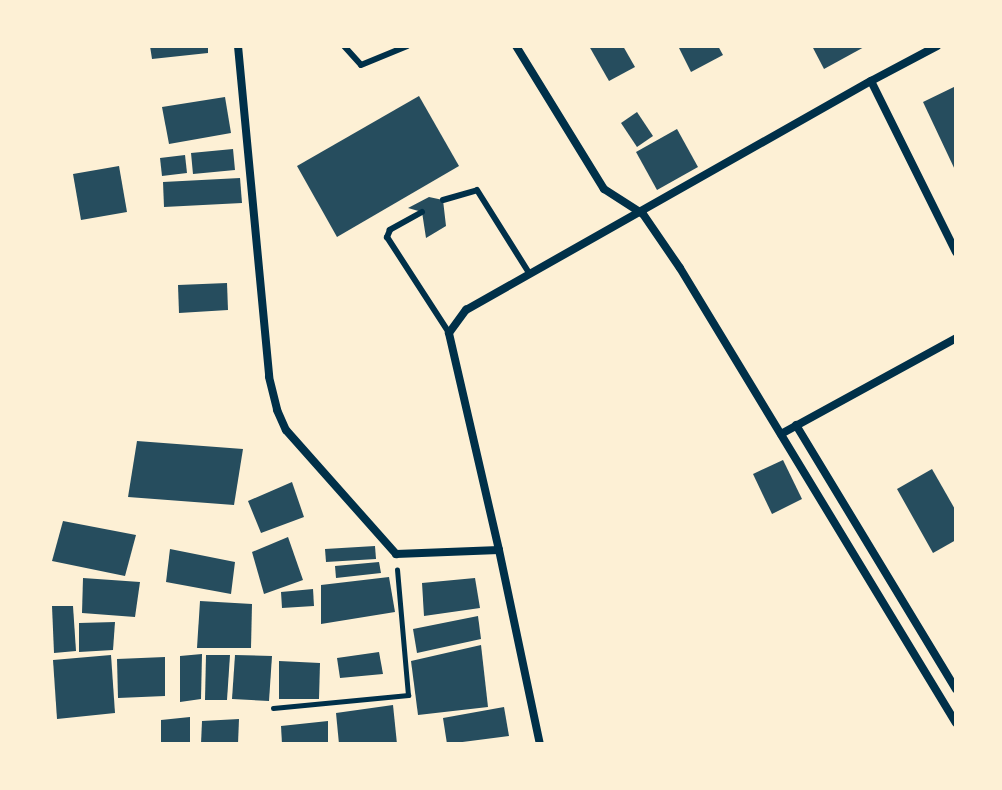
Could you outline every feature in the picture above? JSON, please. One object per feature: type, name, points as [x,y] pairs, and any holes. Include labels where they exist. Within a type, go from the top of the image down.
[{"type":"street","points":[[238,46],[271,394],[286,430],[396,554],[499,550]]},
{"type":"street","points":[[516,46],[604,189],[643,214],[956,723]]},
{"type":"street","points":[[540,744],[449,333],[466,310],[529,273],[643,214],[937,46]]},
{"type":"street","points":[[871,81],[956,252]]},
{"type":"street","points":[[781,434],[956,338]]},
{"type":"street","points":[[796,425],[956,689]]},
{"type":"lane","points":[[344,46],[361,65],[407,46]]},
{"type":"lane","points":[[443,200],[477,190],[529,273]]},
{"type":"lane","points":[[422,212],[390,230],[387,237],[449,333]]},
{"type":"path","points":[[273,708],[408,695],[396,554]]},
{"type":"building","points":[[150,46],[208,46],[208,53],[152,59]]},
{"type":"building","points":[[589,46],[623,46],[635,67],[609,81]]},
{"type":"building","points":[[678,46],[718,46],[723,55],[691,72]]},
{"type":"building","points":[[812,46],[866,46],[824,69]]},
{"type":"building","points":[[956,86],[956,172],[923,102]]},
{"type":"building","points":[[419,96],[459,166],[337,237],[297,166]]},
{"type":"building","points":[[225,97],[231,133],[169,144],[162,107]]},
{"type":"building","points":[[637,112],[653,136],[637,147],[621,123]]},
{"type":"building","points":[[677,129],[698,167],[657,190],[636,152]]},
{"type":"building","points":[[233,149],[235,170],[193,174],[191,153]]},
{"type":"building","points":[[185,155],[187,173],[162,176],[160,158]]},
{"type":"building","points":[[119,166],[127,212],[81,220],[73,174]]},
{"type":"building","points":[[240,178],[242,203],[164,207],[163,182]]},
{"type":"building","points":[[429,197],[443,200],[446,226],[426,238],[422,212],[408,208]]},
{"type":"building","points":[[227,283],[228,310],[179,313],[178,285]]},
{"type":"building","points":[[137,441],[243,449],[234,505],[128,497]]},
{"type":"building","points":[[783,460],[802,499],[772,514],[753,474]]},
{"type":"building","points":[[932,469],[956,511],[956,540],[933,553],[897,489]]},
{"type":"building","points":[[292,482],[304,517],[261,533],[248,501]]},
{"type":"building","points":[[63,521],[136,535],[125,576],[52,561]]},
{"type":"building","points":[[288,537],[303,580],[264,594],[252,552]]},
{"type":"building","points":[[375,546],[376,559],[326,562],[325,549]]},
{"type":"building","points":[[170,549],[235,562],[231,594],[166,582]]},
{"type":"building","points":[[379,562],[381,573],[336,578],[335,566]]},
{"type":"building","points":[[389,577],[395,612],[321,624],[321,585]]},
{"type":"building","points":[[83,578],[140,582],[135,617],[82,613]]},
{"type":"building","points":[[475,578],[480,608],[424,616],[422,583]]},
{"type":"building","points":[[313,589],[314,606],[282,608],[281,592]]},
{"type":"building","points":[[200,601],[252,604],[251,648],[197,648]]},
{"type":"building","points":[[52,606],[73,606],[76,651],[54,653]]},
{"type":"building","points":[[478,616],[481,639],[417,653],[413,629]]},
{"type":"building","points":[[115,622],[113,650],[79,652],[79,623]]},
{"type":"building","points":[[481,645],[488,707],[418,715],[411,661]]},
{"type":"building","points":[[379,652],[383,674],[340,678],[337,658]]},
{"type":"building","points":[[202,654],[201,699],[180,702],[180,656]]},
{"type":"building","points":[[111,655],[115,713],[57,719],[53,660]]},
{"type":"building","points":[[206,655],[230,655],[227,700],[205,700]]},
{"type":"building","points":[[235,655],[272,656],[269,701],[232,699]]},
{"type":"building","points":[[165,657],[165,696],[118,698],[117,659]]},
{"type":"building","points":[[279,661],[320,663],[319,699],[279,699]]},
{"type":"building","points":[[393,705],[397,744],[339,744],[336,713]]},
{"type":"building","points":[[504,707],[509,736],[447,744],[443,718]]},
{"type":"building","points":[[190,717],[190,744],[161,744],[161,720]]},
{"type":"building","points":[[239,719],[238,744],[201,744],[202,721]]},
{"type":"building","points":[[328,721],[328,744],[282,744],[281,726]]}]
